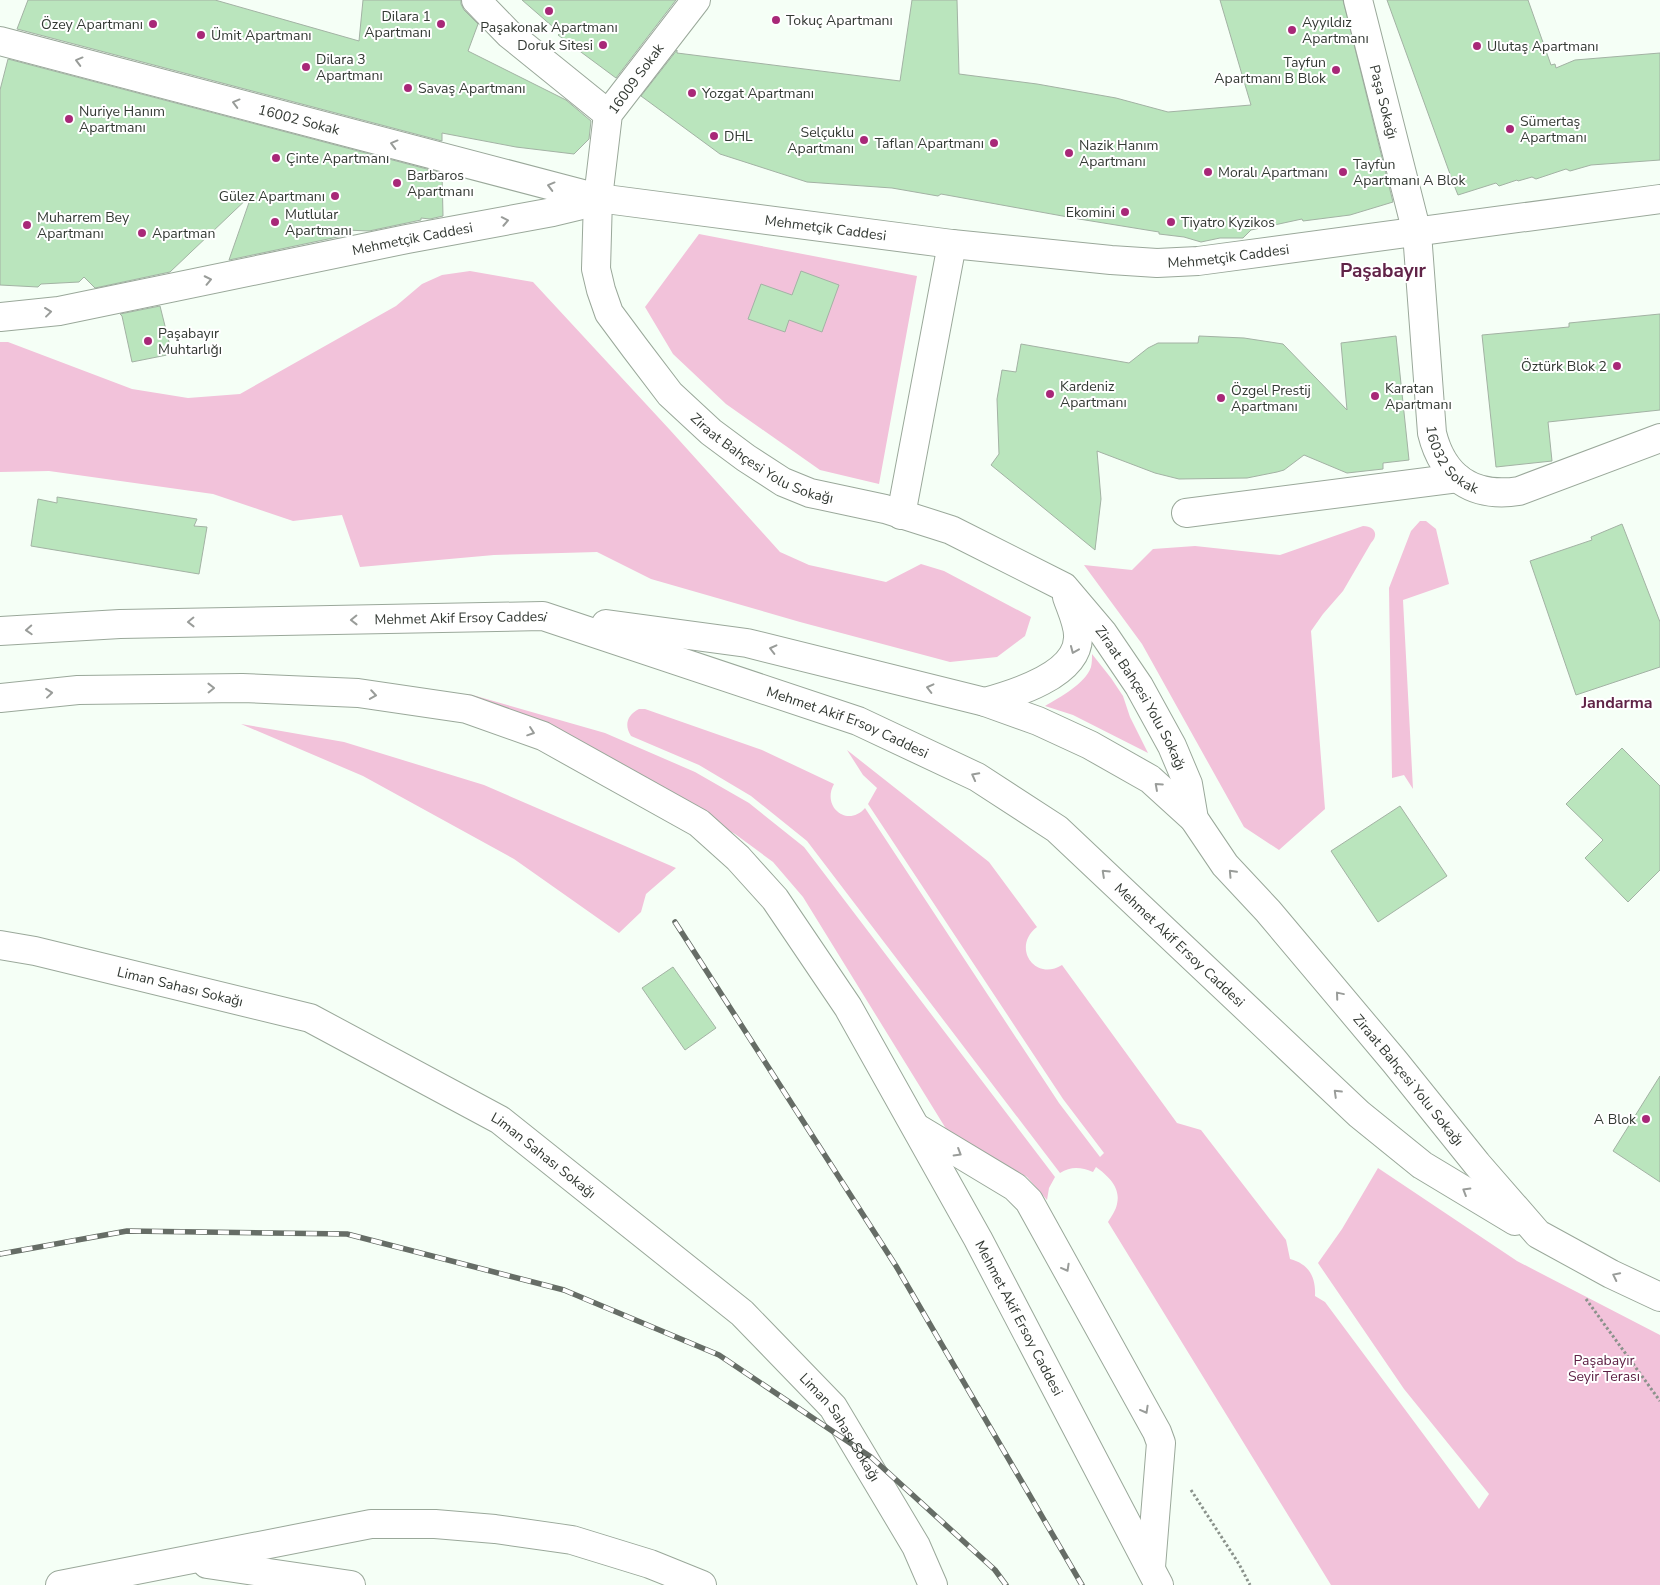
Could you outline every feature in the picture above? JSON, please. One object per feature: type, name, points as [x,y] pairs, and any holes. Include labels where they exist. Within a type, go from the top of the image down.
[{"type":"street","points":[[476,0],[509,34],[608,114]]},
{"type":"street","name":"16009 Sokak","points":[[598,198],[608,114],[696,0]]},
{"type":"street","name":"Paşa Sokağı","points":[[1358,0],[1417,233]]},
{"type":"street","name":"16002 Sokak","points":[[0,40],[598,198]]},
{"type":"street","name":"Mehmetçik Caddesi","points":[[0,317],[68,309],[407,239],[553,212],[578,206],[598,198],[952,244],[1157,263],[1198,261],[1660,199]]},
{"type":"street","name":"Ziraat Bahçesi Yolu Sokağı","points":[[598,198],[596,269],[609,313],[670,394],[711,432],[783,482],[810,493],[885,510],[951,530],[1064,587],[1103,633],[1139,686],[1172,746],[1188,784],[1194,819]]},
{"type":"street","name":"16032 Sokak","points":[[1417,233],[1432,433],[1436,450],[1446,466],[1458,478],[1471,487],[1486,492],[1503,494],[1518,491],[1660,438]]},
{"type":"street","points":[[900,514],[952,244]]},
{"type":"street","points":[[1186,513],[1458,478]]},
{"type":"street","name":"Ziraat Bahçesi Yolu Sokağı","points":[[985,702],[1017,693],[1045,679],[1061,668],[1074,655],[1078,638],[1064,587]]},
{"type":"street","name":"Ziraat Bahçesi Yolu Sokağı","points":[[543,616],[748,643],[985,702],[1038,721],[1090,745],[1150,779],[1194,819],[1225,865],[1274,918],[1395,1062],[1477,1164],[1538,1234],[1611,1274],[1660,1297]]},
{"type":"street","name":"Mehmet Akif Ersoy Caddesi","points":[[0,631],[120,624],[543,616],[858,721],[977,776],[1057,829],[1366,1119],[1422,1165],[1538,1234]]},
{"type":"street","name":"Mehmet Akif Ersoy Caddesi","points":[[0,698],[78,690],[242,688],[358,693],[467,709],[543,736],[699,823],[738,858],[775,899],[848,1007],[978,1239],[1155,1576]]},
{"type":"street","name":"Liman Sahası Sokağı","points":[[0,945],[35,951],[310,1018],[500,1120],[742,1313],[833,1408],[916,1546],[933,1585]]},
{"type":"street","points":[[916,1128],[1015,1187],[1029,1201],[1157,1432],[1161,1443],[1155,1576]]},
{"type":"street","points":[[60,1585],[371,1524],[435,1524],[495,1529],[572,1540],[650,1564],[702,1585]]},
{"type":"street","points":[[187,1561],[351,1585]]},
{"type":"path","points":[[1584,1298],[1660,1401]]},
{"type":"path","points":[[1161,1443],[1239,1564],[1250,1585]]},
{"type":"green space","points":[[699,234],[917,276],[879,484],[820,470],[726,404],[673,354],[645,307]]},
{"type":"green space","points":[[470,271],[533,282],[780,552],[809,565],[886,582],[921,564],[944,571],[1031,617],[1025,636],[997,657],[950,662],[800,622],[651,579],[597,552],[494,555],[360,567],[342,515],[293,521],[213,494],[49,471],[0,472],[0,342],[8,342],[132,389],[188,398],[240,394],[396,306],[422,284],[442,275]]},
{"type":"green space","points":[[1420,521],[1426,521],[1436,529],[1449,584],[1403,600],[1413,789],[1404,775],[1392,778],[1389,588],[1411,531]]},
{"type":"green space","points":[[1363,526],[1373,529],[1375,537],[1343,591],[1311,631],[1325,809],[1279,850],[1244,827],[1142,644],[1084,565],[1132,570],[1153,549],[1195,546],[1280,555]]},
{"type":"green space","points":[[1092,654],[1123,696],[1130,717],[1148,753],[1073,715],[1045,706],[1071,690],[1083,679],[1091,667]]},
{"type":"green space","points":[[469,694],[605,733],[695,772],[749,803],[804,847],[1055,1177],[1049,1188],[1047,1200],[1027,1177],[948,1132],[803,897],[773,862],[735,834],[591,756],[474,705]]},
{"type":"green space","name":"Paşabayır Seyir Terası","points":[[639,709],[645,709],[762,750],[834,784],[831,800],[838,812],[844,815],[858,814],[865,808],[1059,1103],[1100,1157],[1104,1153],[1063,1099],[868,804],[877,788],[863,775],[847,750],[989,862],[1037,927],[1030,935],[1026,944],[1026,952],[1030,960],[1035,966],[1043,969],[1052,969],[1062,965],[1177,1123],[1201,1130],[1286,1240],[1290,1259],[1302,1264],[1310,1272],[1313,1277],[1315,1296],[1325,1302],[1479,1509],[1489,1494],[1404,1389],[1318,1263],[1342,1229],[1378,1168],[1517,1261],[1660,1335],[1660,1585],[1331,1585],[1108,1222],[1116,1209],[1118,1198],[1112,1182],[1096,1167],[1093,1172],[1076,1168],[1060,1173],[807,841],[751,796],[699,765],[631,736],[627,724],[629,717]]},
{"type":"green space","points":[[241,724],[344,742],[484,785],[676,868],[646,894],[641,912],[619,933],[514,859],[363,776]]},
{"type":"building","points":[[28,0],[215,0],[359,41],[363,0],[461,0],[464,10],[478,24],[468,51],[566,100],[591,121],[589,139],[574,154],[516,147],[442,133],[442,141],[17,29]]},
{"type":"building","name":"Doruk Sitesi","points":[[522,0],[676,0],[616,78],[558,35],[560,33]]},
{"type":"building","points":[[912,0],[957,0],[959,74],[1037,84],[1116,98],[1168,112],[1251,105],[1220,0],[1343,0],[1393,202],[1350,215],[1303,221],[1302,219],[1251,230],[1243,238],[1220,238],[1201,242],[1184,237],[1159,234],[1159,232],[941,194],[938,196],[892,188],[807,182],[720,154],[641,96],[677,50],[677,53],[900,81]]},
{"type":"building","points":[[1387,0],[1528,0],[1551,65],[1555,64],[1556,68],[1575,60],[1660,53],[1660,160],[1591,165],[1570,171],[1566,169],[1536,179],[1532,177],[1499,186],[1496,183],[1458,195]]},
{"type":"building","points":[[8,59],[442,173],[443,216],[430,219],[421,218],[421,220],[369,231],[346,230],[347,235],[229,260],[252,194],[170,272],[95,288],[84,277],[79,282],[41,284],[38,287],[0,285],[0,90]]},
{"type":"building","points":[[801,271],[839,285],[822,332],[789,320],[785,332],[748,319],[761,284],[792,295]]},
{"type":"building","name":"Paşabayır Muhtarlığı","points":[[160,306],[172,354],[132,362],[120,314]]},
{"type":"building","points":[[1660,314],[1660,410],[1548,422],[1552,461],[1496,467],[1482,335],[1569,327],[1569,323]]},
{"type":"building","points":[[1199,336],[1244,338],[1283,344],[1347,410],[1341,343],[1396,336],[1409,460],[1383,463],[1383,469],[1347,473],[1304,455],[1284,470],[1247,478],[1179,479],[1155,473],[1097,451],[1101,499],[1095,550],[991,465],[999,454],[997,399],[1002,370],[1016,372],[1021,344],[1129,363],[1148,348],[1158,343],[1198,343]]},
{"type":"building","points":[[57,497],[197,519],[194,526],[207,527],[199,574],[31,546],[38,499],[57,503]]},
{"type":"building","points":[[1622,524],[1660,622],[1660,667],[1576,695],[1530,561],[1592,540],[1591,537]]},
{"type":"building","points":[[1622,748],[1660,786],[1660,870],[1628,902],[1585,858],[1603,840],[1566,804]]},
{"type":"building","points":[[1400,806],[1447,876],[1378,922],[1331,851]]},
{"type":"building","points":[[673,967],[716,1028],[685,1050],[642,988]]},
{"type":"building","name":"A Blok","points":[[1660,1076],[1660,1182],[1613,1151]]},
{"type":"railway","points":[[675,922],[896,1266],[1082,1585]]},
{"type":"railway","points":[[0,1254],[127,1231],[347,1234],[564,1290],[719,1355],[871,1457],[995,1570],[1006,1585]]},
{"type":"place","name":"Paşakonak Apartmanı","points":[[549,11]]},
{"type":"place","name":"Tokuç Apartmanı","points":[[776,20]]},
{"type":"place","name":"Özey Apartmanı","points":[[153,24]]},
{"type":"place","name":"Dilara 1 Apartmanı","points":[[441,24]]},
{"type":"place","name":"Ayyıldız Apartmanı","points":[[1292,30]]},
{"type":"place","name":"Ümit Apartmanı","points":[[201,35]]},
{"type":"place","name":"Doruk Sitesi","points":[[603,45]]},
{"type":"place","name":"Ulutaş Apartmanı","points":[[1477,46]]},
{"type":"place","name":"Dilara 3 Apartmanı","points":[[306,67]]},
{"type":"place","name":"Tayfun Apartmanı B Blok","points":[[1336,70]]},
{"type":"place","name":"Savaş Apartmanı","points":[[408,88]]},
{"type":"place","name":"Yozgat Apartmanı","points":[[692,93]]},
{"type":"place","name":"Nuriye Hanım Apartmanı","points":[[69,119]]},
{"type":"place","name":"Sümertaş Apartmanı","points":[[1510,129]]},
{"type":"place","name":"DHL","points":[[714,136]]},
{"type":"place","name":"Selçuklu Apartmanı","points":[[864,140]]},
{"type":"place","name":"Taflan Apartmanı","points":[[994,143]]},
{"type":"place","name":"Nazik Hanım Apartmanı","points":[[1069,153]]},
{"type":"place","name":"Çinte Apartmanı","points":[[276,158]]},
{"type":"place","name":"Moralı Apartmanı","points":[[1208,172]]},
{"type":"place","name":"Tayfun Apartmanı A Blok","points":[[1343,172]]},
{"type":"place","name":"Barbaros Apartmanı","points":[[397,183]]},
{"type":"place","name":"Gülez Apartmanı","points":[[335,196]]},
{"type":"place","name":"Ekomini","points":[[1125,212]]},
{"type":"place","name":"Mutlular Apartmanı","points":[[275,222]]},
{"type":"place","name":"Tiyatro Kyzikos","points":[[1171,222]]},
{"type":"place","name":"Muharrem Bey Apartmanı","points":[[27,225]]},
{"type":"place","name":"Apartman","points":[[142,233]]},
{"type":"place","name":"Paşabayır Muhtarlığı","points":[[148,341]]},
{"type":"place","name":"Öztürk Blok 2","points":[[1617,366]]},
{"type":"place","name":"Kardeniz Apartmanı","points":[[1050,394]]},
{"type":"place","name":"Karatan Apartmanı","points":[[1375,396]]},
{"type":"place","name":"Özgel Prestij Apartmanı","points":[[1221,398]]},
{"type":"place","name":"A Blok","points":[[1646,1119]]},
{"type":"district","name":"Paşabayır","points":[[1383,271]]},
{"type":"district","name":"Jandarma","points":[[1617,703]]}]
